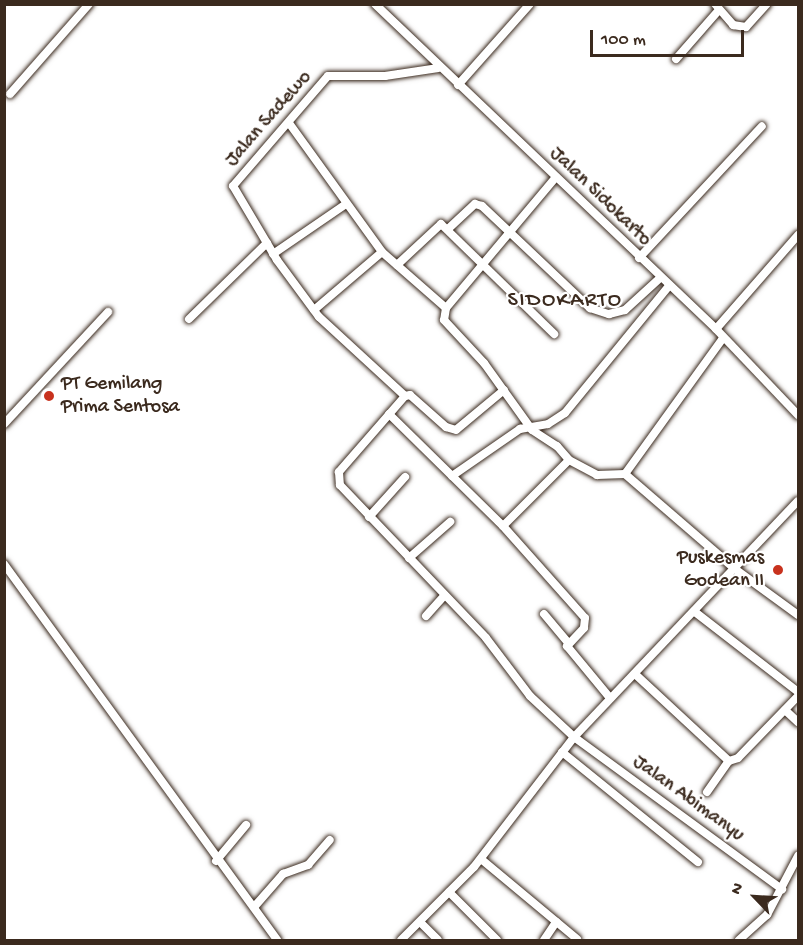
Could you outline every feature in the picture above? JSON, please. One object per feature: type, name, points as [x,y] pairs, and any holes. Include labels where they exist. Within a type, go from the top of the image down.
[{"type":"street","points":[[10,94],[89,4]]},
{"type":"street","name":"Jalan Sidokarto","points":[[375,4],[438,68],[716,328],[798,415]]},
{"type":"street","points":[[458,85],[530,4]]},
{"type":"street","points":[[676,58],[717,8],[733,25],[746,27],[767,4]]},
{"type":"street","name":"Jalan Sadewo","points":[[267,243],[233,186],[328,76],[385,76],[438,68]]},
{"type":"street","points":[[289,123],[382,252],[446,308]]},
{"type":"street","points":[[639,258],[762,126]]},
{"type":"street","points":[[556,177],[446,308],[444,320],[504,390],[531,430],[557,446],[569,460],[603,477],[625,474],[723,338]]},
{"type":"street","points":[[273,254],[346,204]]},
{"type":"street","points":[[448,229],[478,204],[590,308],[609,314],[625,310],[660,278]]},
{"type":"street","points":[[397,265],[441,224],[554,334]]},
{"type":"street","points":[[716,328],[798,235]]},
{"type":"street","points":[[189,319],[267,243],[314,310],[405,396]]},
{"type":"street","points":[[314,310],[382,252]]},
{"type":"street","points":[[452,476],[520,429],[531,430],[565,413],[669,286]]},
{"type":"street","points":[[4,424],[108,312]]},
{"type":"street","points":[[504,390],[456,430],[446,427],[410,395],[405,396],[389,414],[503,526],[585,618],[584,628],[568,643]]},
{"type":"street","name":"Jalan Abimanyu","points":[[389,414],[347,462],[338,478],[369,517],[486,638],[530,696],[574,737],[782,889]]},
{"type":"street","points":[[503,526],[569,460]]},
{"type":"street","points":[[625,474],[735,569],[798,615]]},
{"type":"street","points":[[369,517],[405,477]]},
{"type":"street","points":[[401,940],[481,859],[574,737],[798,501]]},
{"type":"street","points":[[409,558],[450,522]]},
{"type":"street","points":[[4,564],[216,861],[255,906],[277,940]]},
{"type":"street","points":[[426,616],[446,595]]},
{"type":"street","points":[[695,612],[798,694],[738,758],[729,761],[706,792]]},
{"type":"street","points":[[544,614],[610,698]]},
{"type":"street","points":[[635,674],[729,761]]},
{"type":"street","points":[[785,710],[798,722]]},
{"type":"street","points":[[562,752],[698,862]]},
{"type":"street","points":[[216,861],[246,825]]},
{"type":"street","points":[[255,906],[283,874],[308,865],[330,840]]},
{"type":"street","points":[[739,940],[767,915],[798,856]]},
{"type":"street","points":[[481,859],[577,939]]},
{"type":"street","points":[[448,892],[497,940]]},
{"type":"street","points":[[420,922],[438,940]]},
{"type":"street","points":[[544,940],[556,922]]},
{"type":"place","name":"PT Gemilang Prima Sentosa","points":[[49,396]]},
{"type":"place","name":"Puskesmas Godean II","points":[[778,570]]},
{"type":"district","name":"SIDOKARTO","points":[[565,302]]}]
